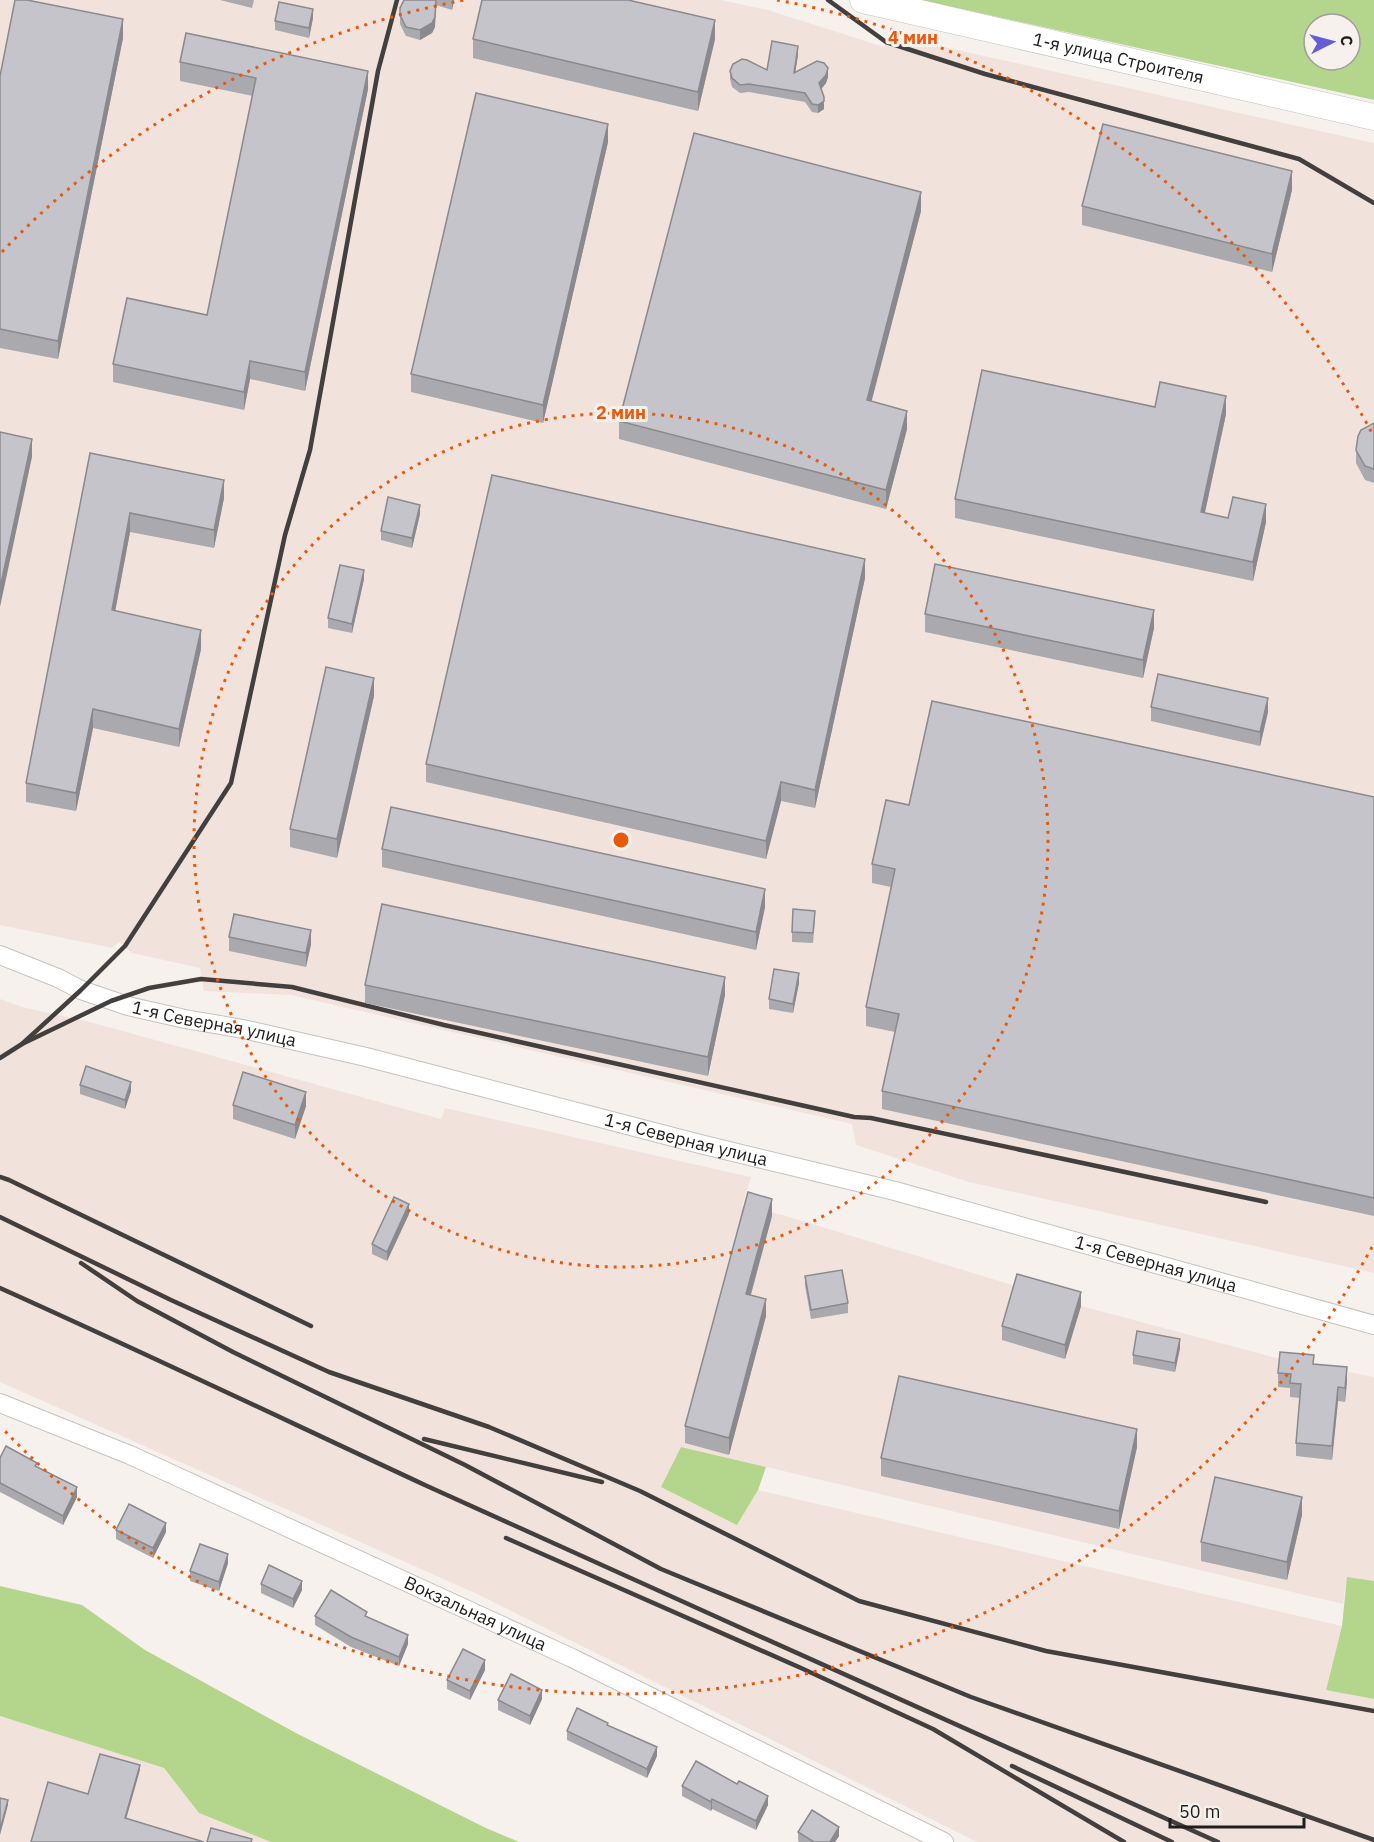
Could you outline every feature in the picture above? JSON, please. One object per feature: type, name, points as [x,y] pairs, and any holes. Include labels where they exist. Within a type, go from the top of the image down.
[{"type":"street","name":"1-я улица Строителя","points":[[863,0],[1374,117]]},
{"type":"street","name":"1-я Северная улица","points":[[0,955],[81,990],[128,1006],[366,1057],[700,1144],[895,1191],[1374,1325]]},
{"type":"street","name":"Вокзальная улица","points":[[0,1403],[130,1455],[572,1658],[944,1842]]},
{"type":"shaded area","points":[[0,0],[721,0],[768,10],[884,47],[890,35],[1374,143],[1374,1273],[969,1182],[856,1145],[852,1124],[291,995],[204,991],[200,968],[132,953],[119,942],[112,948],[0,925]]},
{"type":"shaded area","points":[[0,999],[22,1007],[90,1022],[441,1119],[445,1108],[751,1177],[742,1206],[783,1215],[1081,1306],[1277,1358],[1374,1377],[1374,1581],[1347,1577],[1343,1604],[682,1447],[737,1525],[758,1490],[1342,1626],[1326,1689],[1374,1699],[1374,1842],[977,1842],[477,1594],[0,1382]]},
{"type":"shaded area","points":[[0,1716],[164,1768],[199,1813],[271,1842],[0,1842]]},
{"type":"green space","points":[[921,0],[1374,0],[1374,100]]},
{"type":"green space","points":[[681,1447],[766,1467],[758,1490],[737,1525],[661,1487]]},
{"type":"green space","points":[[1347,1577],[1374,1581],[1374,1699],[1326,1690],[1342,1626]]},
{"type":"green space","points":[[0,1586],[82,1605],[145,1650],[296,1733],[486,1828],[519,1842],[271,1842],[199,1813],[164,1768],[0,1716]]},
{"type":"building","points":[[15,0],[27,0],[123,19],[58,341],[0,329],[0,76]]},
{"type":"building","points":[[404,0],[436,0],[435,17],[432,23],[420,30],[406,27],[400,15],[400,8]]},
{"type":"building","points":[[482,0],[628,0],[715,20],[698,92],[473,39]]},
{"type":"building","points":[[279,2],[313,9],[309,28],[275,21]]},
{"type":"building","points":[[186,33],[368,71],[305,372],[250,361],[244,392],[113,364],[127,298],[207,315],[256,78],[180,62]]},
{"type":"building","points":[[772,41],[798,46],[794,73],[817,61],[824,63],[828,68],[826,75],[819,83],[824,101],[818,105],[812,104],[805,93],[749,84],[740,85],[732,78],[730,71],[733,64],[742,59],[767,70]]},
{"type":"building","points":[[476,93],[608,124],[543,405],[411,374]]},
{"type":"building","points":[[1103,124],[1292,171],[1272,254],[1082,206]]},
{"type":"building","points":[[694,133],[921,192],[867,400],[907,411],[886,490],[619,421]]},
{"type":"building","points":[[982,370],[1155,407],[1160,382],[1226,396],[1201,512],[1228,518],[1233,497],[1266,504],[1253,562],[955,499]]},
{"type":"building","points":[[1374,423],[1374,469],[1365,466],[1356,450],[1361,430]]},
{"type":"building","points":[[0,432],[32,439],[0,588]]},
{"type":"building","points":[[90,453],[224,480],[214,530],[130,513],[112,610],[201,630],[179,729],[93,709],[76,793],[26,783]]},
{"type":"building","points":[[492,475],[865,559],[815,790],[781,782],[766,841],[426,764]]},
{"type":"building","points":[[388,497],[420,505],[412,538],[381,531]]},
{"type":"building","points":[[935,564],[1154,610],[1143,660],[925,614]]},
{"type":"building","points":[[340,565],[364,570],[352,624],[328,618]]},
{"type":"building","points":[[326,667],[374,678],[337,839],[290,829]]},
{"type":"building","points":[[1158,674],[1268,698],[1260,732],[1151,707]]},
{"type":"building","points":[[932,701],[1374,797],[1374,1198],[882,1091],[899,1014],[866,1007],[895,869],[872,864],[886,800],[909,805]]},
{"type":"building","points":[[391,807],[765,889],[756,932],[382,849]]},
{"type":"building","points":[[382,904],[725,977],[708,1057],[365,985]]},
{"type":"building","points":[[793,909],[815,911],[813,933],[792,932]]},
{"type":"building","points":[[234,914],[311,930],[306,953],[229,937]]},
{"type":"building","points":[[774,969],[799,973],[793,1004],[769,999]]},
{"type":"building","points":[[86,1066],[131,1082],[125,1100],[80,1085]]},
{"type":"building","points":[[243,1072],[306,1092],[295,1125],[233,1105]]},
{"type":"building","points":[[748,1192],[772,1199],[746,1294],[766,1299],[729,1438],[685,1426]]},
{"type":"building","points":[[394,1197],[409,1204],[387,1252],[372,1244]]},
{"type":"building","points":[[842,1270],[848,1303],[811,1310],[805,1276]]},
{"type":"building","points":[[1017,1274],[1081,1292],[1065,1345],[1002,1326]]},
{"type":"building","points":[[1137,1331],[1180,1339],[1175,1363],[1133,1355]]},
{"type":"building","points":[[1280,1352],[1314,1355],[1313,1364],[1347,1367],[1345,1388],[1338,1387],[1332,1446],[1296,1443],[1301,1384],[1290,1383],[1291,1374],[1278,1373]]},
{"type":"building","points":[[899,1376],[1137,1429],[1119,1511],[881,1458]]},
{"type":"building","points":[[6,1446],[37,1463],[35,1466],[77,1487],[63,1516],[0,1483],[0,1458]]},
{"type":"building","points":[[1215,1477],[1302,1497],[1287,1562],[1201,1542]]},
{"type":"building","points":[[129,1504],[166,1523],[153,1548],[116,1530]]},
{"type":"building","points":[[200,1544],[228,1554],[219,1582],[190,1571]]},
{"type":"building","points":[[269,1565],[302,1581],[293,1599],[261,1584]]},
{"type":"building","points":[[331,1590],[367,1612],[365,1616],[408,1635],[399,1657],[351,1637],[315,1616]]},
{"type":"building","points":[[463,1649],[485,1660],[470,1691],[447,1680]]},
{"type":"building","points":[[511,1674],[542,1690],[530,1716],[498,1700]]},
{"type":"building","points":[[577,1708],[608,1723],[607,1725],[657,1747],[647,1769],[567,1731]]},
{"type":"building","points":[[100,1754],[140,1765],[125,1818],[204,1842],[31,1842],[48,1782],[88,1794]]},
{"type":"building","points":[[696,1761],[737,1784],[739,1781],[768,1796],[756,1821],[712,1799],[711,1802],[682,1786]]},
{"type":"building","points":[[0,1798],[8,1800],[0,1830]]},
{"type":"building","points":[[812,1810],[839,1827],[830,1842],[814,1842],[798,1832]]},
{"type":"building","points":[[211,1828],[252,1839],[251,1842],[207,1842]]},
{"type":"railway","points":[[0,1058],[22,1044],[125,946],[231,783],[285,535],[310,450],[378,71],[397,0]]},
{"type":"railway","points":[[828,0],[886,42],[985,74],[1299,159],[1374,203]]},
{"type":"railway","points":[[22,1044],[111,1001],[149,988],[201,979],[292,987],[444,1025],[854,1117],[871,1118],[1266,1202]]},
{"type":"railway","points":[[0,1177],[311,1326]]},
{"type":"railway","points":[[0,1217],[171,1300],[329,1372],[489,1427],[640,1491],[859,1601],[1046,1651],[1374,1711]]},
{"type":"railway","points":[[81,1263],[137,1301],[233,1352],[465,1465],[661,1569],[971,1697],[1374,1840]]},
{"type":"railway","points":[[0,1288],[427,1486],[1218,1842]]},
{"type":"railway","points":[[424,1439],[602,1482]]},
{"type":"railway","points":[[506,1538],[933,1729],[1124,1842]]},
{"type":"railway","points":[[1012,1766],[1172,1842]]}]
